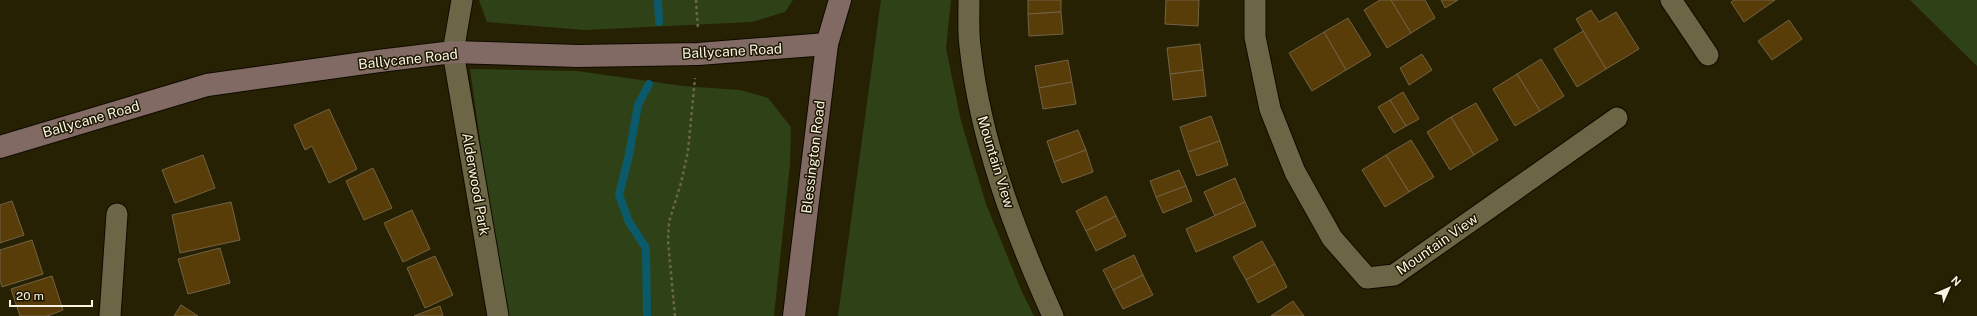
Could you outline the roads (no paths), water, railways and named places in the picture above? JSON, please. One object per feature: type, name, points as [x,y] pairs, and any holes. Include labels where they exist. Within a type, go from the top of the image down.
[{"type":"main road","name":"Blessington Road","points":[[794,316],[826,44],[840,0]]},
{"type":"main road","name":"Ballycane Road","points":[[0,147],[207,85],[453,52],[578,56],[698,54],[826,44]]},
{"type":"street","name":"Alderwood Park","points":[[462,0],[453,52],[498,316]]},
{"type":"street","name":"Mountain View","points":[[969,0],[970,45],[982,122],[1006,199],[1053,316]]},
{"type":"street","name":"Mountain View","points":[[1255,0],[1255,38],[1270,109],[1296,172],[1332,238],[1367,278],[1394,275],[1617,118]]},
{"type":"street","points":[[1671,0],[1708,55]]},
{"type":"street","points":[[110,316],[117,214]]},
{"type":"waterway","points":[[658,0],[659,22]]},
{"type":"waterway","points":[[647,316],[646,248],[629,222],[619,195],[629,155],[638,105],[649,84]]}]
